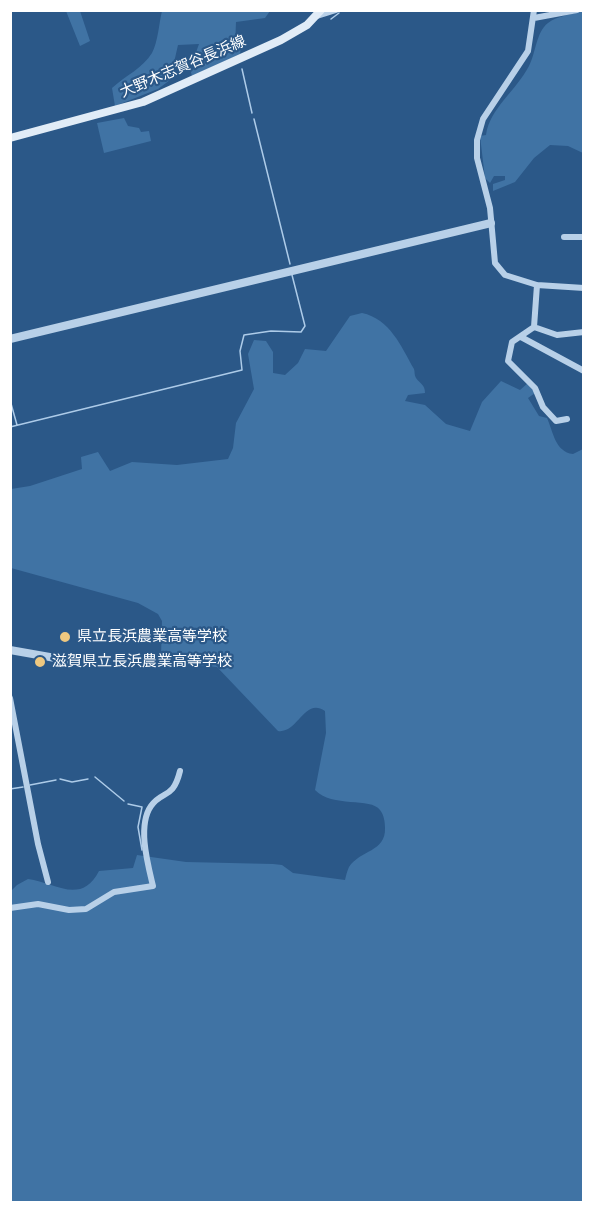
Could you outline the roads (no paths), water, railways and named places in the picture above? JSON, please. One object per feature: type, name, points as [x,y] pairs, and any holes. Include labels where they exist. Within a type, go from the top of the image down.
[{"type":"main road","name":"大野木志賀谷長浜線","points":[[10,138],[143,102],[281,40],[307,25],[319,13]]},
{"type":"street","points":[[319,13],[336,10]]},
{"type":"street","points":[[534,10],[528,51],[483,119],[477,140],[477,158],[488,198],[495,263],[505,275],[537,285],[584,288]]},
{"type":"street","points":[[534,18],[577,10]]},
{"type":"street","points":[[10,339],[491,222]]},
{"type":"street","points":[[564,237],[584,237]]},
{"type":"street","points":[[537,285],[534,327],[512,342],[508,361],[536,388],[543,407],[551,418],[556,422],[567,418]]},
{"type":"street","points":[[534,327],[557,335],[584,332]]},
{"type":"street","points":[[521,337],[583,370]]},
{"type":"street","points":[[10,650],[78,662]]},
{"type":"street","points":[[10,698],[38,844],[48,882]]},
{"type":"street","points":[[10,908],[38,904],[69,910],[86,909],[114,892],[153,886],[145,828],[148,812],[152,804],[167,795],[177,783],[180,771]]},
{"type":"waterway","points":[[331,19],[339,13]]},
{"type":"waterway","points":[[242,69],[252,113]]},
{"type":"waterway","points":[[254,119],[290,264]]},
{"type":"waterway","points":[[10,427],[242,370],[240,351],[244,335],[271,331],[301,332],[305,326],[292,275]]},
{"type":"waterway","points":[[10,400],[17,425]]},
{"type":"waterway","points":[[95,777],[124,801]]},
{"type":"waterway","points":[[60,779],[72,782],[88,779]]},
{"type":"waterway","points":[[30,785],[56,780]]},
{"type":"waterway","points":[[10,789],[23,787]]},
{"type":"waterway","points":[[128,804],[142,807],[138,827],[142,850]]},
{"type":"place","name":"県立長浜農業高等学校","points":[[65,637]]},
{"type":"place","name":"滋賀県立長浜農業高等学校","points":[[40,662]]}]
